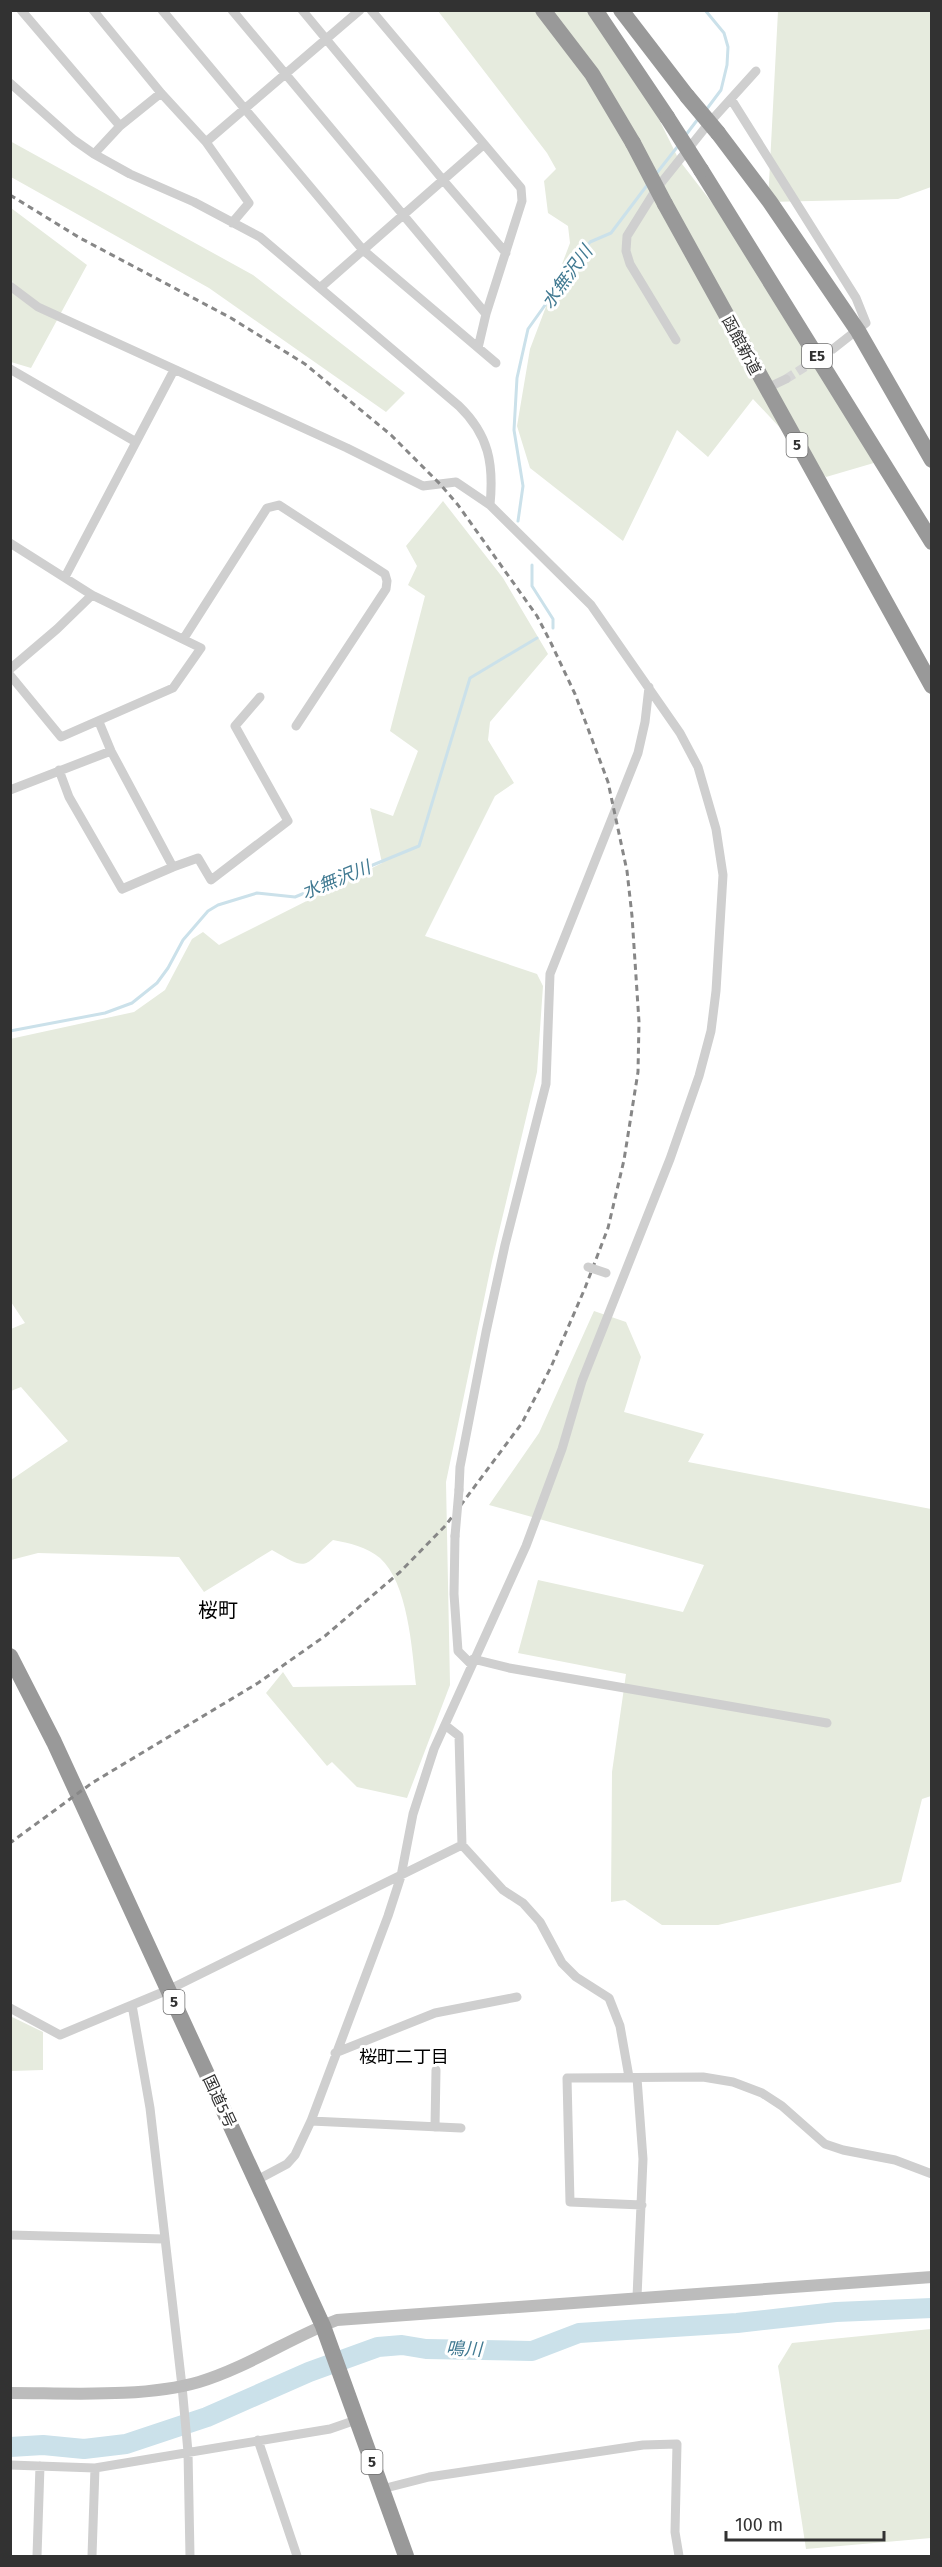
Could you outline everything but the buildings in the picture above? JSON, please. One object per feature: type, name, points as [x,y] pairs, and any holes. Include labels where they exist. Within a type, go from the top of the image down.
[{"type":"highway","name":"函館新道","points":[[543,10],[592,74],[633,143],[765,389],[932,686]]},
{"type":"highway","name":"E5","points":[[595,10],[701,170],[932,542]]},
{"type":"highway","points":[[621,10],[770,202],[858,332],[932,460]]},
{"type":"highway","name":"国道5号","points":[[10,1656],[54,1742],[322,2326],[406,2556]]},
{"type":"street","points":[[21,10],[120,126]]},
{"type":"street","points":[[93,10],[161,93],[206,142],[249,203],[232,223]]},
{"type":"street","points":[[162,10],[363,249],[496,363]]},
{"type":"street","points":[[232,10],[404,213],[486,314]]},
{"type":"street","points":[[302,10],[442,180],[506,253]]},
{"type":"street","points":[[206,142],[360,10]]},
{"type":"street","points":[[371,10],[521,188],[522,201],[486,314],[478,348]]},
{"type":"street","points":[[676,340],[630,264],[626,251],[627,236],[657,188],[756,71]]},
{"type":"street","points":[[10,83],[74,140],[94,154],[260,237],[474,420],[483,436],[489,455],[492,477],[490,504]]},
{"type":"street","points":[[94,154],[120,126],[161,93]]},
{"type":"street","points":[[731,99],[856,298],[866,323],[858,332],[833,350]]},
{"type":"street","points":[[321,287],[483,145]]},
{"type":"street","points":[[10,286],[38,307],[346,448],[423,486],[456,482],[490,504],[591,604],[649,687],[680,733],[698,767],[716,830],[723,885],[720,958],[711,1031],[699,1076],[674,1148],[582,1381],[562,1449],[526,1546],[434,1749],[413,1814],[401,1876],[311,2121],[295,2155],[287,2164],[256,2180]]},
{"type":"street","points":[[10,369],[136,442]]},
{"type":"street","points":[[65,577],[174,370]]},
{"type":"street","points":[[765,389],[786,379]]},
{"type":"street","points":[[184,638],[267,508],[272,505],[279,505],[385,574],[386,589],[296,726]]},
{"type":"street","points":[[10,543],[92,595],[201,648],[173,688],[61,737],[10,675]]},
{"type":"street","points":[[10,655],[14,666],[92,595]]},
{"type":"street","points":[[649,687],[645,722],[638,753],[550,974],[546,1084],[505,1245],[460,1467],[454,1594],[458,1651],[472,1661],[827,1723]]},
{"type":"street","points":[[59,770],[69,797],[122,889],[198,858],[210,880],[288,821],[235,726],[260,697]]},
{"type":"street","points":[[99,722],[111,751],[173,867]]},
{"type":"street","points":[[10,790],[111,751]]},
{"type":"street","points":[[588,1267],[606,1273]]},
{"type":"street","points":[[445,1725],[459,1736],[462,1845],[503,1890],[523,1903],[540,1922],[562,1963],[576,1977],[609,1998],[620,2026],[633,2077],[642,2159],[642,2205],[636,2298]]},
{"type":"street","points":[[10,2008],[60,2035],[168,1990],[462,1845]]},
{"type":"street","points":[[335,2053],[435,2013],[517,1996]]},
{"type":"street","points":[[132,2005],[150,2108],[182,2386],[188,2452],[190,2556]]},
{"type":"street","points":[[435,2127],[436,2070]]},
{"type":"street","points":[[642,2205],[570,2202],[567,2078],[703,2077],[733,2082],[762,2093],[782,2106],[825,2144],[843,2150],[895,2160],[932,2174]]},
{"type":"street","points":[[311,2121],[462,2128]]},
{"type":"street","points":[[10,2235],[164,2239]]},
{"type":"street","points":[[10,2393],[136,2391],[182,2386],[239,2366],[337,2320],[932,2277]]},
{"type":"street","points":[[10,2465],[95,2468],[330,2429],[356,2420]]},
{"type":"street","points":[[258,2440],[297,2556]]},
{"type":"street","points":[[382,2489],[429,2477],[643,2445],[678,2444],[675,2532],[679,2556]]},
{"type":"street","points":[[37,2556],[40,2466]]},
{"type":"street","points":[[92,2556],[95,2468]]},
{"type":"shaded area","points":[[438,11],[606,11],[679,160],[794,309],[884,460],[826,477],[753,399],[708,457],[677,430],[623,541],[530,468],[517,426],[530,349],[570,243],[568,226],[548,213],[544,181],[556,169],[547,153]]},
{"type":"shaded area","points":[[778,11],[931,11],[931,187],[898,199],[768,202]]},
{"type":"shaded area","points":[[10,141],[253,275],[405,393],[386,412],[209,288],[11,177]]},
{"type":"shaded area","points":[[11,208],[87,265],[31,368],[11,362],[10,290],[15,285],[11,280]]},
{"type":"shaded area","points":[[443,501],[503,578],[548,654],[490,722],[488,740],[514,783],[495,796],[425,936],[537,974],[543,986],[537,1072],[492,1261],[446,1482],[450,1685],[407,1798],[357,1787],[332,1762],[327,1766],[266,1693],[283,1672],[293,1687],[416,1685],[403,1600],[389,1569],[375,1554],[358,1546],[333,1540],[310,1561],[300,1564],[272,1550],[204,1592],[179,1557],[38,1553],[11,1560],[11,1480],[68,1441],[21,1387],[11,1391],[11,1329],[25,1323],[11,1302],[10,1039],[134,1012],[165,990],[192,939],[203,932],[219,945],[382,863],[370,808],[393,816],[418,751],[390,731],[425,596],[408,585],[417,566],[406,546]]},
{"type":"shaded area","points":[[594,1311],[626,1322],[641,1357],[624,1412],[704,1434],[688,1462],[931,1509],[931,1796],[922,1799],[901,1882],[718,1925],[662,1925],[625,1900],[611,1902],[612,1772],[626,1674],[518,1653],[538,1580],[683,1612],[704,1565],[489,1505],[539,1433]]},
{"type":"shaded area","points":[[10,2016],[43,2032],[43,2070],[11,2071]]},
{"type":"shaded area","points":[[931,2329],[931,2538],[806,2549],[778,2366],[792,2343]]},
{"type":"waterway","name":"水無沢川","points":[[705,10],[724,33],[728,47],[727,65],[721,90],[706,110]]},
{"type":"waterway","name":"水無沢川","points":[[685,136],[698,119]]},
{"type":"waterway","name":"水無沢川","points":[[656,174],[678,146]]},
{"type":"waterway","name":"水無沢川","points":[[518,521],[523,486],[514,430],[517,378],[528,329],[590,242],[611,233],[648,184]]},
{"type":"waterway","name":"水無沢川","points":[[532,565],[532,586],[553,619],[553,628]]},
{"type":"waterway","name":"水無沢川","points":[[10,1031],[105,1013],[132,1003],[157,983],[183,940],[208,911],[218,905],[257,893],[295,897],[419,846],[470,678],[537,638]]},
{"type":"waterway","name":"鳴川","points":[[10,2447],[43,2445],[84,2449],[126,2444],[207,2417],[309,2372],[378,2347],[402,2345],[426,2349],[532,2351],[579,2333],[737,2323],[836,2312],[932,2308]]},
{"type":"tunnel","points":[[786,379],[833,349]]},
{"type":"railway","points":[[10,195],[80,238],[231,318],[305,364],[391,435],[458,505],[537,616],[575,694],[608,782],[627,871],[639,1022],[638,1072],[624,1160],[608,1228],[585,1288],[551,1367],[522,1423],[446,1525],[400,1572],[325,1636],[258,1683],[92,1783],[10,1843]]},
{"type":"district","name":"桜町","points":[[218,1610]]},
{"type":"district","name":"桜町二丁目","points":[[404,2057]]}]
